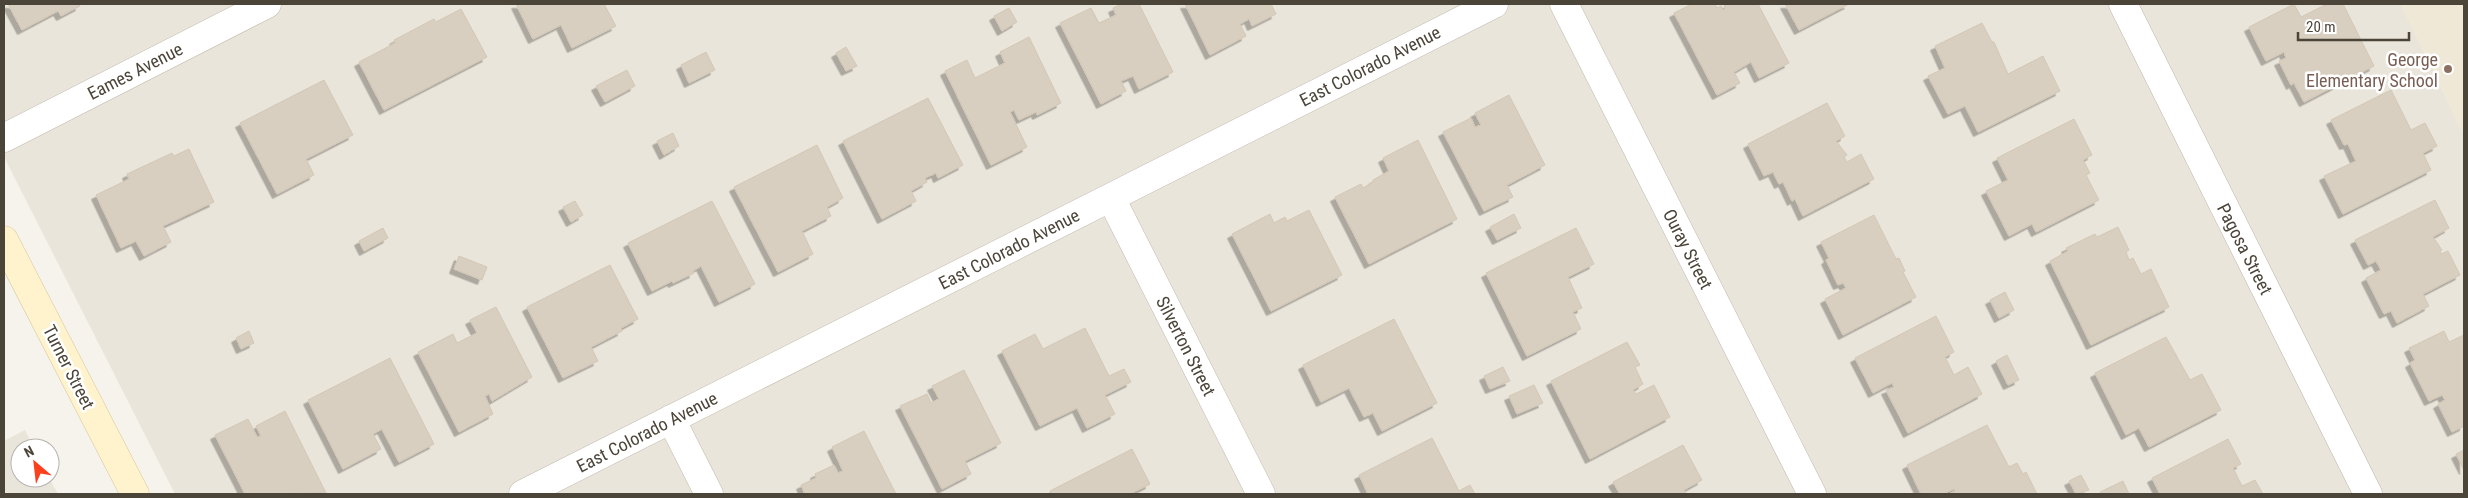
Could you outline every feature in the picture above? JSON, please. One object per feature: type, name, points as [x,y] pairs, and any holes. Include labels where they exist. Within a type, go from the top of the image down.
[{"type":"street","name":"Eames Avenue","points":[[4,138],[267,4]]},
{"type":"street","name":"East Colorado Avenue","points":[[523,494],[1494,4]]},
{"type":"street","name":"Ouray Street","points":[[1564,4],[1812,494]]},
{"type":"street","name":"Pagosa Street","points":[[2123,4],[2368,494]]},
{"type":"street","name":"Silverton Street","points":[[1111,198],[1261,494]]},
{"type":"street","name":"Turner Street","points":[[4,240],[135,494]]},
{"type":"street","points":[[671,419],[710,494]]},
{"type":"shaded area","points":[[4,4],[2401,4],[2464,135],[2464,494],[175,494],[4,157]]},
{"type":"shaded area","name":"George Elementary School","points":[[2401,4],[2464,4],[2464,135]]},
{"type":"shaded area","points":[[25,430],[29,438],[10,438],[10,488],[55,488],[58,494],[4,494],[4,441]]},
{"type":"building","points":[[8,4],[79,4],[80,6],[61,16],[58,11],[22,30]]},
{"type":"building","points":[[516,4],[604,4],[616,26],[572,48],[561,25],[533,39]]},
{"type":"building","points":[[1122,4],[1139,4],[1173,72],[1139,89],[1133,76],[1121,81],[1126,91],[1101,104],[1060,23],[1091,8],[1099,23],[1116,15],[1113,8]]},
{"type":"building","points":[[1185,4],[1271,4],[1276,14],[1252,26],[1249,19],[1240,24],[1246,36],[1210,55]]},
{"type":"building","points":[[1692,4],[1715,4],[1717,8],[1721,6],[1723,10],[1725,9],[1724,4],[1758,4],[1789,63],[1759,78],[1751,62],[1734,72],[1740,83],[1717,95],[1674,13]]},
{"type":"building","points":[[1785,4],[1849,4],[1799,30]]},
{"type":"building","points":[[2294,4],[2301,17],[2327,4],[2343,4],[2374,66],[2304,102],[2294,83],[2291,85],[2279,61],[2286,58],[2284,52],[2266,61],[2249,27]]},
{"type":"building","points":[[1009,8],[1017,22],[1002,31],[994,16]]},
{"type":"building","points":[[461,9],[487,57],[384,110],[359,62],[395,43],[394,40],[434,19],[436,22]]},
{"type":"building","points":[[1982,23],[1992,42],[1994,42],[2008,74],[2043,56],[2060,91],[1978,132],[1965,106],[1948,114],[1928,76],[1945,68],[1935,46]]},
{"type":"building","points":[[1029,37],[1061,103],[1037,115],[1036,112],[1019,120],[1014,110],[1010,112],[1027,147],[991,165],[945,71],[967,60],[975,78],[1005,63],[1000,52]]},
{"type":"building","points":[[846,47],[857,66],[846,71],[836,53]]},
{"type":"building","points":[[706,52],[715,70],[689,83],[681,65]]},
{"type":"building","points":[[627,70],[635,86],[605,102],[596,86]]},
{"type":"building","points":[[324,80],[353,135],[306,159],[314,175],[277,194],[240,123]]},
{"type":"building","points":[[2391,90],[2411,130],[2425,123],[2437,146],[2423,153],[2431,170],[2343,214],[2324,176],[2356,161],[2348,144],[2344,145],[2331,120]]},
{"type":"building","points":[[1509,95],[1545,165],[1507,185],[1513,197],[1484,211],[1443,132],[1471,118],[1475,127],[1481,125],[1475,113]]},
{"type":"building","points":[[928,98],[963,165],[938,178],[936,173],[925,178],[927,182],[911,191],[916,201],[882,219],[843,141]]},
{"type":"building","points":[[1827,103],[1845,136],[1836,141],[1847,155],[1844,157],[1847,162],[1861,154],[1874,179],[1803,216],[1795,199],[1792,201],[1783,182],[1779,184],[1773,172],[1764,176],[1748,144]]},
{"type":"building","points":[[2074,119],[2092,155],[2083,160],[2090,173],[2086,175],[2099,200],[2036,232],[2032,224],[2009,236],[1986,191],[2008,180],[1997,158]]},
{"type":"building","points":[[673,133],[679,146],[664,155],[657,141]]},
{"type":"building","points":[[1418,140],[1457,219],[1369,264],[1335,197],[1361,184],[1363,188],[1373,182],[1373,180],[1389,171],[1383,158]]},
{"type":"building","points":[[817,145],[843,198],[827,207],[831,216],[802,231],[813,254],[778,272],[734,187]]},
{"type":"building","points":[[189,149],[214,202],[163,226],[171,242],[144,256],[136,241],[121,248],[96,195],[129,179],[127,174],[172,153],[174,156]]},
{"type":"building","points":[[2435,200],[2449,228],[2433,237],[2442,250],[2440,251],[2441,254],[2448,251],[2460,275],[2423,294],[2429,306],[2397,323],[2391,311],[2384,314],[2366,278],[2381,270],[2376,261],[2368,265],[2355,240]]},
{"type":"building","points":[[575,201],[583,215],[571,222],[563,207]]},
{"type":"building","points":[[712,201],[755,284],[719,302],[701,266],[693,271],[694,273],[652,291],[628,243]]},
{"type":"building","points":[[1309,210],[1342,275],[1271,311],[1232,234],[1270,214],[1274,223],[1285,217],[1287,221]]},
{"type":"building","points":[[1514,214],[1521,228],[1497,240],[1490,227]]},
{"type":"building","points":[[1874,215],[1896,259],[1899,258],[1905,271],[1903,272],[1916,297],[1843,335],[1825,299],[1846,288],[1843,283],[1838,285],[1826,260],[1829,258],[1821,242]]},
{"type":"building","points":[[2118,227],[2129,250],[2126,252],[2129,260],[2133,258],[2141,274],[2151,269],[2169,307],[2091,345],[2050,261],[2068,251],[2066,248],[2095,234],[2097,237]]},
{"type":"building","points":[[383,228],[388,238],[364,251],[359,241]]},
{"type":"building","points":[[1576,228],[1594,264],[1568,277],[1582,308],[1573,312],[1581,329],[1527,356],[1486,273]]},
{"type":"building","points":[[459,256],[487,267],[482,280],[454,269]]},
{"type":"building","points":[[610,265],[638,319],[621,328],[622,331],[591,347],[598,361],[563,378],[527,307]]},
{"type":"building","points":[[2005,292],[2014,310],[1999,318],[1990,300]]},
{"type":"building","points":[[496,307],[532,377],[492,401],[489,394],[485,396],[493,414],[459,432],[418,352],[453,334],[457,343],[477,333],[470,320]]},
{"type":"building","points":[[1936,316],[1954,352],[1945,357],[1954,375],[1968,367],[1982,394],[1908,433],[1886,390],[1894,387],[1892,383],[1873,393],[1855,358]]},
{"type":"building","points":[[1394,319],[1437,403],[1382,431],[1373,413],[1364,417],[1349,388],[1321,402],[1303,365]]},
{"type":"building","points":[[1085,328],[1109,376],[1124,369],[1131,382],[1105,395],[1115,414],[1087,428],[1077,408],[1040,426],[1002,351],[1035,334],[1043,349]]},
{"type":"building","points":[[249,331],[254,343],[241,349],[236,338]]},
{"type":"building","points":[[2444,331],[2449,342],[2464,335],[2464,426],[2452,432],[2438,404],[2445,400],[2442,395],[2429,401],[2410,363],[2415,360],[2409,348]]},
{"type":"building","points":[[2166,337],[2190,380],[2202,374],[2221,410],[2149,447],[2139,428],[2126,435],[2095,373]]},
{"type":"building","points":[[1627,342],[1640,365],[1635,367],[1643,384],[1633,390],[1636,394],[1654,385],[1670,417],[1590,459],[1551,381]]},
{"type":"building","points":[[2007,355],[2019,380],[2008,385],[1996,361]]},
{"type":"building","points":[[390,358],[434,444],[399,462],[382,429],[373,434],[381,449],[343,469],[308,400]]},
{"type":"building","points":[[1503,367],[1510,381],[1490,389],[1484,376]]},
{"type":"building","points":[[964,370],[1001,443],[965,461],[971,474],[942,489],[900,406],[927,394],[931,403],[939,399],[932,386]]},
{"type":"building","points":[[1534,385],[1543,403],[1517,414],[1509,396]]},
{"type":"building","points":[[285,411],[326,493],[245,494],[215,435],[248,419],[257,437],[261,436],[256,426]]},
{"type":"building","points":[[1987,425],[2009,467],[2017,463],[2023,474],[2026,472],[2037,494],[1949,494],[1955,491],[1954,489],[1943,494],[1921,494],[1907,465]]},
{"type":"building","points":[[864,431],[896,494],[805,494],[801,485],[816,478],[815,474],[834,465],[838,473],[843,471],[832,447]]},
{"type":"building","points":[[1432,438],[1459,491],[1470,485],[1475,494],[1368,494],[1359,475]]},
{"type":"building","points":[[2228,439],[2241,464],[2233,468],[2242,486],[2255,480],[2263,494],[2160,494],[2152,478]]},
{"type":"building","points":[[1683,445],[1702,480],[1684,490],[1686,494],[1620,494],[1613,482]]},
{"type":"building","points":[[1132,449],[1150,484],[1130,494],[1051,494],[1050,491]]},
{"type":"building","points":[[2464,450],[2464,470],[2456,454]]},
{"type":"building","points":[[2081,475],[2089,490],[2076,494],[2069,481]]},
{"type":"building","points":[[2123,481],[2129,494],[2101,494],[2100,492]]},
{"type":"place","name":"George Elementary School","points":[[2448,69]]}]
